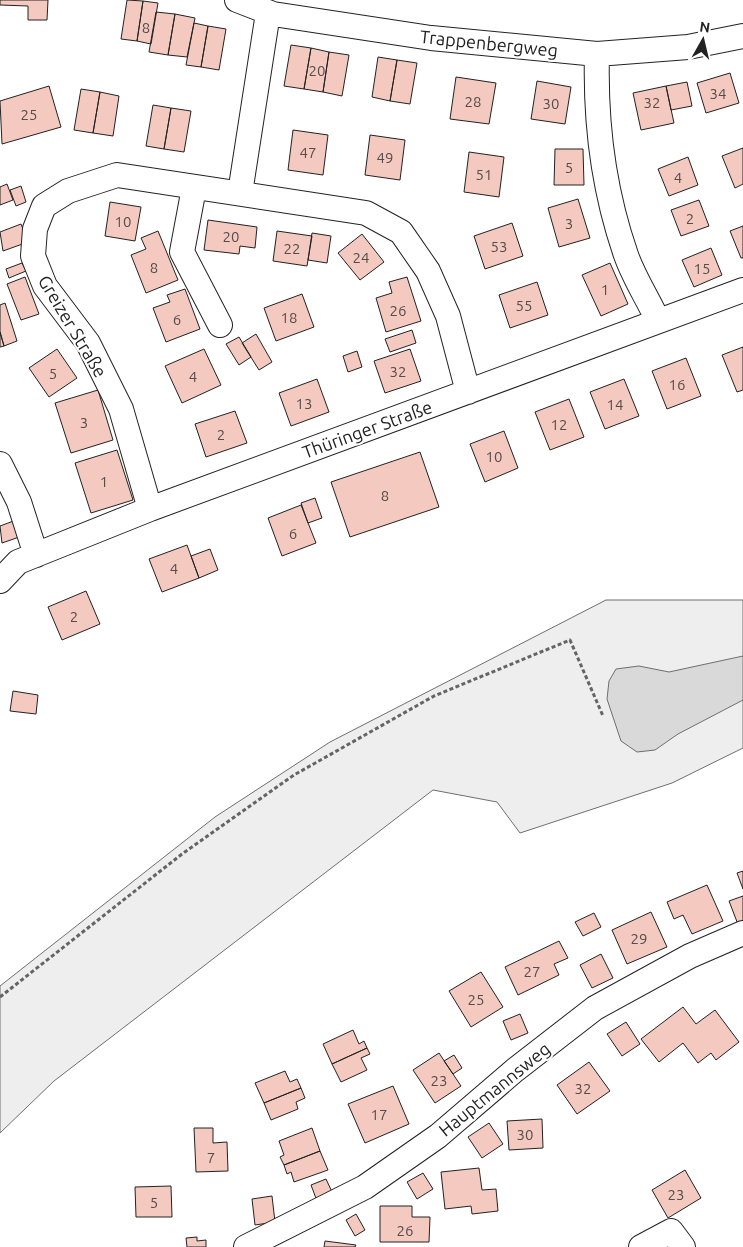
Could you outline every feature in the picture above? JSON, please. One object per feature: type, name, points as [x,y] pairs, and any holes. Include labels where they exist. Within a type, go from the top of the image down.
[{"type":"street","name":"Trappenbergweg","points":[[237,0],[268,13],[431,38],[597,54],[688,47],[743,36]]},
{"type":"street","points":[[240,193],[268,13]]},
{"type":"street","points":[[597,54],[596,101],[602,169],[626,256],[658,321]]},
{"type":"street","name":"Greizer Straße","points":[[150,509],[121,409],[88,344],[45,286],[33,256],[35,229],[44,206],[68,190],[117,175],[194,188],[366,212],[400,232],[428,271],[448,316],[468,392]]},
{"type":"street","points":[[194,188],[182,252],[220,325]]},
{"type":"street","name":"Thüringer Straße","points":[[0,581],[18,562],[150,509],[743,290]]},
{"type":"street","points":[[0,464],[19,502],[36,555]]},
{"type":"street","name":"Hauptmannsweg","points":[[246,1247],[365,1186],[438,1136],[515,1070],[595,1008],[690,956],[743,933]]},
{"type":"street","points":[[641,1247],[672,1232],[683,1247]]},
{"type":"path","points":[[0,996],[182,854],[294,775],[434,696],[570,640],[603,716]]},
{"type":"shaded area","points":[[606,600],[743,600],[743,748],[672,783],[520,833],[497,802],[433,790],[54,1081],[0,1133],[0,986],[215,817],[330,742]]},
{"type":"shaded area","points":[[743,656],[743,700],[678,734],[655,750],[637,752],[621,741],[607,699],[609,681],[616,669],[639,666],[669,672]]},
{"type":"building","points":[[0,0],[48,0],[47,20],[28,20],[28,6],[0,5]]},
{"type":"building","points":[[127,0],[143,1],[137,41],[121,39]]},
{"type":"building","points":[[143,1],[158,3],[151,44],[137,41]]},
{"type":"building","points":[[156,12],[175,14],[168,55],[149,52]]},
{"type":"building","points":[[175,14],[195,18],[187,57],[168,55]]},
{"type":"building","points":[[194,23],[208,26],[201,67],[186,65]]},
{"type":"building","points":[[208,26],[226,29],[219,70],[201,67]]},
{"type":"building","points":[[291,45],[311,48],[304,89],[284,86]]},
{"type":"building","points":[[311,48],[329,52],[323,92],[304,89]]},
{"type":"building","points":[[329,52],[349,55],[342,96],[323,92]]},
{"type":"building","points":[[378,57],[397,60],[390,101],[372,97]]},
{"type":"building","points":[[397,60],[417,63],[410,104],[390,101]]},
{"type":"building","points":[[730,73],[739,103],[706,113],[697,83]]},
{"type":"building","points":[[456,77],[496,83],[489,124],[450,119]]},
{"type":"building","points":[[537,81],[571,87],[565,124],[531,119]]},
{"type":"building","points":[[687,82],[692,106],[671,110],[666,86]]},
{"type":"building","points":[[49,86],[61,127],[2,144],[0,101]]},
{"type":"building","points":[[666,86],[674,123],[641,130],[633,93]]},
{"type":"building","points":[[81,89],[100,92],[93,133],[74,130]]},
{"type":"building","points":[[100,92],[119,96],[113,136],[93,133]]},
{"type":"building","points":[[153,105],[171,108],[164,149],[146,146]]},
{"type":"building","points":[[171,108],[191,111],[184,152],[164,149]]},
{"type":"building","points":[[293,130],[328,135],[323,175],[288,170]]},
{"type":"building","points":[[370,135],[405,140],[400,180],[365,175]]},
{"type":"building","points":[[743,148],[743,184],[735,188],[722,156]]},
{"type":"building","points":[[555,149],[583,149],[584,185],[554,185]]},
{"type":"building","points":[[469,152],[504,157],[499,197],[464,192]]},
{"type":"building","points":[[688,157],[698,185],[669,196],[658,169]]},
{"type":"building","points":[[7,184],[13,200],[0,205],[0,187]]},
{"type":"building","points":[[21,186],[26,202],[16,206],[10,190]]},
{"type":"building","points":[[578,199],[590,238],[559,247],[548,208]]},
{"type":"building","points":[[699,200],[709,226],[681,236],[671,210]]},
{"type":"building","points":[[110,202],[141,207],[135,241],[105,236]]},
{"type":"building","points":[[208,220],[257,227],[255,248],[240,246],[239,254],[204,250]]},
{"type":"building","points":[[512,223],[523,256],[485,269],[474,236]]},
{"type":"building","points":[[21,224],[28,242],[3,251],[0,232]]},
{"type":"building","points":[[743,226],[743,258],[741,258],[730,231]]},
{"type":"building","points":[[158,231],[178,280],[146,293],[131,255],[146,249],[141,238]]},
{"type":"building","points":[[277,231],[312,236],[307,266],[273,261]]},
{"type":"building","points":[[312,233],[331,236],[327,263],[308,260]]},
{"type":"building","points":[[362,234],[384,262],[360,280],[338,253]]},
{"type":"building","points":[[711,248],[722,275],[694,287],[682,260]]},
{"type":"building","points":[[22,263],[26,271],[9,278],[6,269]]},
{"type":"building","points":[[610,263],[628,304],[601,316],[582,275]]},
{"type":"building","points":[[25,277],[39,314],[21,320],[7,284]]},
{"type":"building","points":[[407,277],[421,321],[386,332],[376,298],[392,293],[389,282]]},
{"type":"building","points":[[537,282],[548,315],[510,328],[499,295]]},
{"type":"building","points":[[185,289],[200,329],[166,342],[153,308],[170,302],[167,295]]},
{"type":"building","points":[[302,294],[314,327],[276,341],[264,308]]},
{"type":"building","points":[[5,303],[17,341],[4,346],[0,332],[0,305]]},
{"type":"building","points":[[412,330],[416,343],[390,352],[385,339]]},
{"type":"building","points":[[0,332],[4,346],[0,347]]},
{"type":"building","points":[[256,334],[272,362],[259,370],[242,343]]},
{"type":"building","points":[[239,337],[251,357],[239,365],[226,344]]},
{"type":"building","points":[[743,347],[743,390],[737,392],[722,355]]},
{"type":"building","points":[[57,349],[77,378],[49,397],[29,368]]},
{"type":"building","points":[[204,349],[221,385],[182,403],[165,366]]},
{"type":"building","points":[[410,349],[421,381],[385,393],[374,361]]},
{"type":"building","points":[[357,351],[362,367],[348,372],[343,356]]},
{"type":"building","points":[[686,358],[701,396],[667,409],[652,371]]},
{"type":"building","points":[[317,379],[329,412],[291,426],[279,393]]},
{"type":"building","points":[[624,379],[639,416],[605,429],[590,392]]},
{"type":"building","points":[[98,390],[113,440],[71,453],[55,403]]},
{"type":"building","points":[[569,399],[584,437],[550,450],[535,412]]},
{"type":"building","points":[[235,411],[247,443],[206,457],[195,424]]},
{"type":"building","points":[[504,431],[518,468],[485,482],[470,444]]},
{"type":"building","points":[[117,450],[133,500],[91,513],[75,463]]},
{"type":"building","points":[[420,452],[439,507],[350,537],[331,482]]},
{"type":"building","points":[[315,498],[322,518],[308,523],[301,503]]},
{"type":"building","points":[[301,505],[316,543],[282,556],[268,518]]},
{"type":"building","points":[[19,519],[25,535],[2,543],[0,526]]},
{"type":"building","points":[[187,545],[199,578],[162,592],[149,559]]},
{"type":"building","points":[[210,549],[218,570],[199,578],[191,556]]},
{"type":"building","points":[[86,591],[100,624],[62,640],[48,607]]},
{"type":"building","points":[[13,691],[38,695],[36,714],[10,711]]},
{"type":"building","points":[[743,871],[743,889],[737,873]]},
{"type":"building","points":[[707,885],[723,921],[692,934],[683,915],[674,919],[667,902]]},
{"type":"building","points":[[743,896],[743,925],[739,927],[729,901]]},
{"type":"building","points":[[651,912],[667,947],[627,964],[612,930]]},
{"type":"building","points":[[594,913],[601,927],[583,936],[575,922]]},
{"type":"building","points":[[559,941],[568,958],[554,964],[559,975],[518,995],[505,967]]},
{"type":"building","points":[[601,954],[613,978],[592,988],[580,965]]},
{"type":"building","points":[[481,972],[503,1007],[471,1027],[449,991]]},
{"type":"building","points":[[683,1007],[696,1024],[715,1010],[739,1042],[716,1060],[711,1053],[698,1063],[683,1043],[659,1062],[641,1039]]},
{"type":"building","points":[[520,1014],[528,1033],[511,1040],[503,1021]]},
{"type":"building","points":[[626,1022],[640,1044],[622,1056],[607,1034]]},
{"type":"building","points":[[353,1030],[359,1044],[364,1041],[367,1048],[332,1064],[323,1044]]},
{"type":"building","points":[[367,1048],[370,1054],[361,1058],[367,1070],[341,1082],[332,1064]]},
{"type":"building","points":[[439,1053],[461,1086],[435,1103],[413,1070]]},
{"type":"building","points":[[454,1055],[462,1068],[453,1074],[444,1061]]},
{"type":"building","points":[[589,1062],[610,1091],[577,1114],[557,1085]]},
{"type":"building","points":[[285,1071],[290,1082],[297,1079],[301,1088],[264,1103],[255,1083]]},
{"type":"building","points":[[393,1086],[409,1124],[365,1143],[348,1104]]},
{"type":"building","points":[[301,1088],[305,1098],[296,1102],[298,1109],[271,1120],[264,1103]]},
{"type":"building","points":[[542,1119],[543,1148],[509,1150],[507,1121]]},
{"type":"building","points":[[489,1123],[503,1144],[482,1158],[468,1137]]},
{"type":"building","points":[[194,1128],[213,1128],[213,1143],[227,1142],[228,1171],[196,1172]]},
{"type":"building","points":[[312,1128],[320,1151],[284,1165],[280,1157],[284,1155],[279,1141]]},
{"type":"building","points":[[320,1151],[328,1170],[294,1182],[291,1172],[287,1174],[284,1165]]},
{"type":"building","points":[[479,1168],[482,1190],[496,1189],[498,1211],[472,1214],[471,1206],[445,1209],[441,1172]]},
{"type":"building","points":[[685,1170],[701,1198],[668,1218],[652,1190]]},
{"type":"building","points":[[423,1173],[433,1189],[417,1199],[407,1182]]},
{"type":"building","points":[[326,1179],[333,1194],[317,1201],[311,1185]]},
{"type":"building","points":[[171,1186],[172,1217],[136,1217],[135,1187]]},
{"type":"building","points":[[272,1196],[275,1222],[255,1225],[252,1199]]},
{"type":"building","points":[[380,1206],[412,1206],[412,1217],[430,1217],[429,1242],[380,1242]]},
{"type":"building","points":[[356,1214],[365,1230],[355,1236],[346,1220]]},
{"type":"building","points":[[197,1237],[197,1241],[206,1240],[206,1247],[187,1247],[186,1238]]},
{"type":"building","points":[[325,1241],[356,1245],[355,1247],[324,1247]]}]
